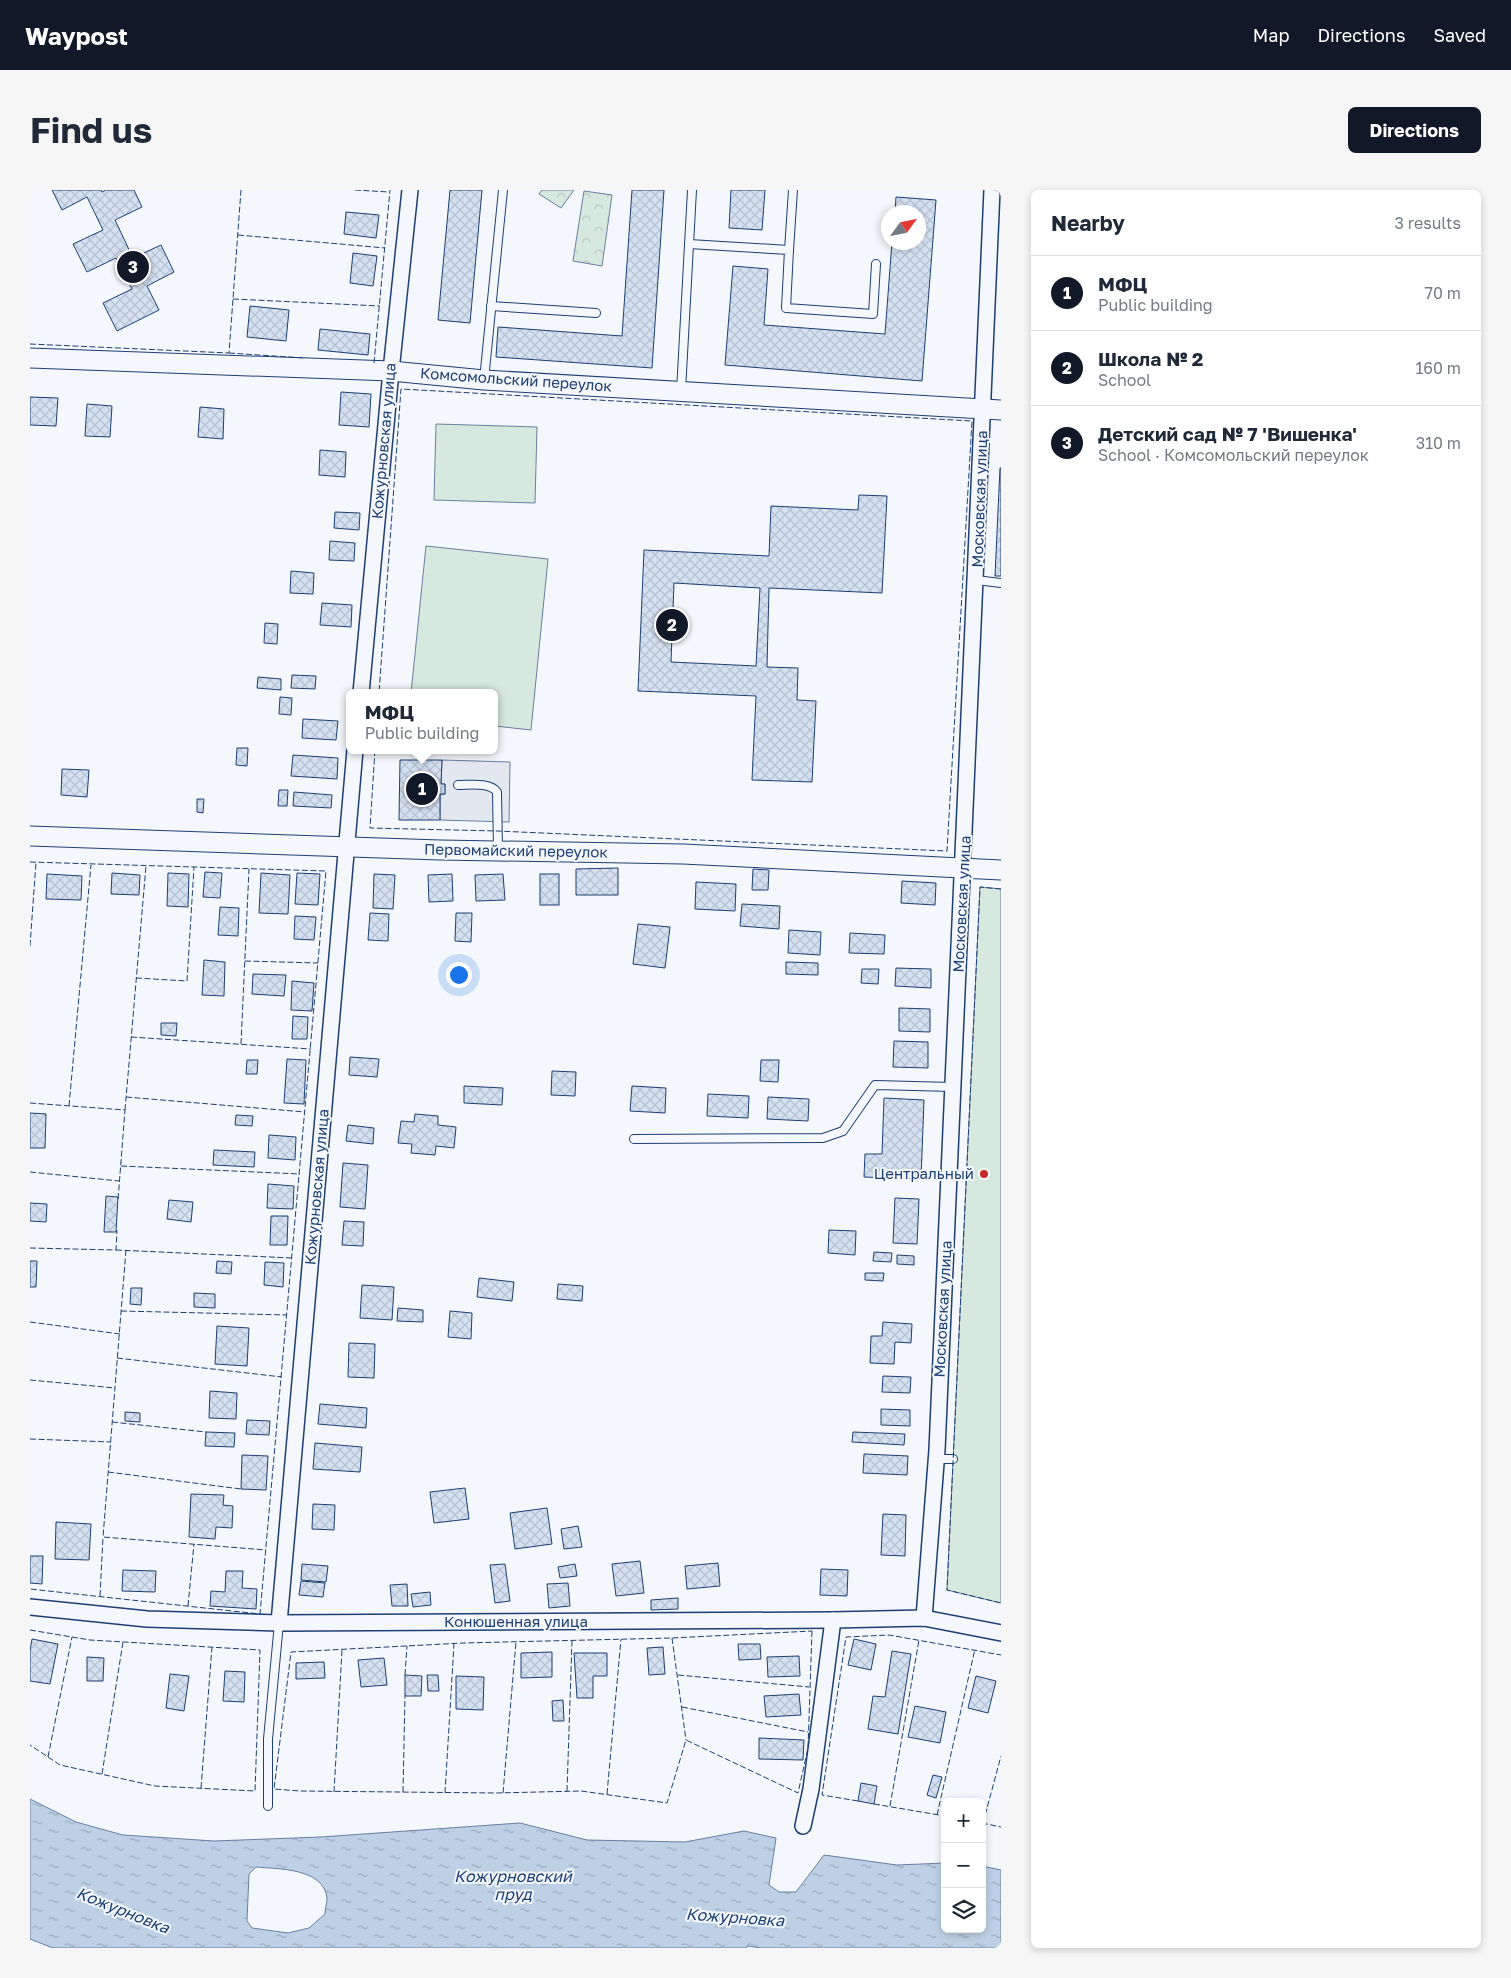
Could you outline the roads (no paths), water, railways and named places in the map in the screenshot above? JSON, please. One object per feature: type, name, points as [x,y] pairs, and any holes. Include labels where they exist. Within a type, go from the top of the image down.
[{"type":"street","name":"Кожурновская улица","points":[[361,689],[410,190]]},
{"type":"street","name":"Московская улица","points":[[924,1618],[936,1459],[976,580],[992,410],[992,190]]},
{"type":"street","name":"Комсомольский переулок","points":[[30,358],[391,371],[484,380],[992,410]]},
{"type":"street","name":"Кожурновская улица","points":[[279,1623],[355,754]]},
{"type":"street","name":"Первомайский переулок","points":[[30,836],[498,852],[683,854],[1001,870]]},
{"type":"street","name":"Конюшенная улица","points":[[30,1607],[147,1619],[279,1623],[924,1618],[1001,1633]]},
{"type":"street","points":[[803,1826],[811,1789],[833,1620]]},
{"type":"lane","points":[[484,380],[503,190]]},
{"type":"lane","points":[[681,391],[692,190]]},
{"type":"lane","points":[[792,190],[786,308],[873,314],[876,264]]},
{"type":"lane","points":[[689,244],[789,250]]},
{"type":"lane","points":[[491,306],[596,314]]},
{"type":"lane","points":[[976,580],[1001,583]]},
{"type":"lane","points":[[458,785],[488,786],[494,788],[497,792],[498,852]]},
{"type":"lane","points":[[634,1139],[823,1138],[843,1131],[875,1085],[953,1087]]},
{"type":"lane","points":[[936,1459],[953,1460]]},
{"type":"lane","points":[[268,1806],[268,1738],[279,1623]]},
{"type":"water","name":"Кожурновский пруд","points":[[30,1799],[76,1822],[123,1835],[214,1841],[321,1837],[520,1823],[587,1840],[685,1842],[744,1831],[776,1838],[769,1885],[779,1892],[796,1892],[824,1855],[897,1865],[941,1863],[941,1933],[986,1933],[986,1867],[1001,1870],[1001,1948],[761,1948],[747,1946],[746,1948],[53,1948],[30,1939]],"holes":[[[256,1867],[299,1872],[318,1881],[324,1888],[327,1898],[325,1914],[309,1928],[288,1933],[252,1928],[247,1921],[249,1874]]]},
{"type":"place","name":"Детский сад № 7 'Вишенка'","points":[[133,267]]},
{"type":"place","name":"Школа № 2","points":[[672,625]]},
{"type":"place","name":"МФЦ","points":[[422,789]]},
{"type":"place","name":"Центральный","points":[[984,1174]]},
{"type":"water label","name":"Кожурновка","points":[[123,1910]]},
{"type":"water label","name":"Кожурновка","points":[[735,1917]]}]
